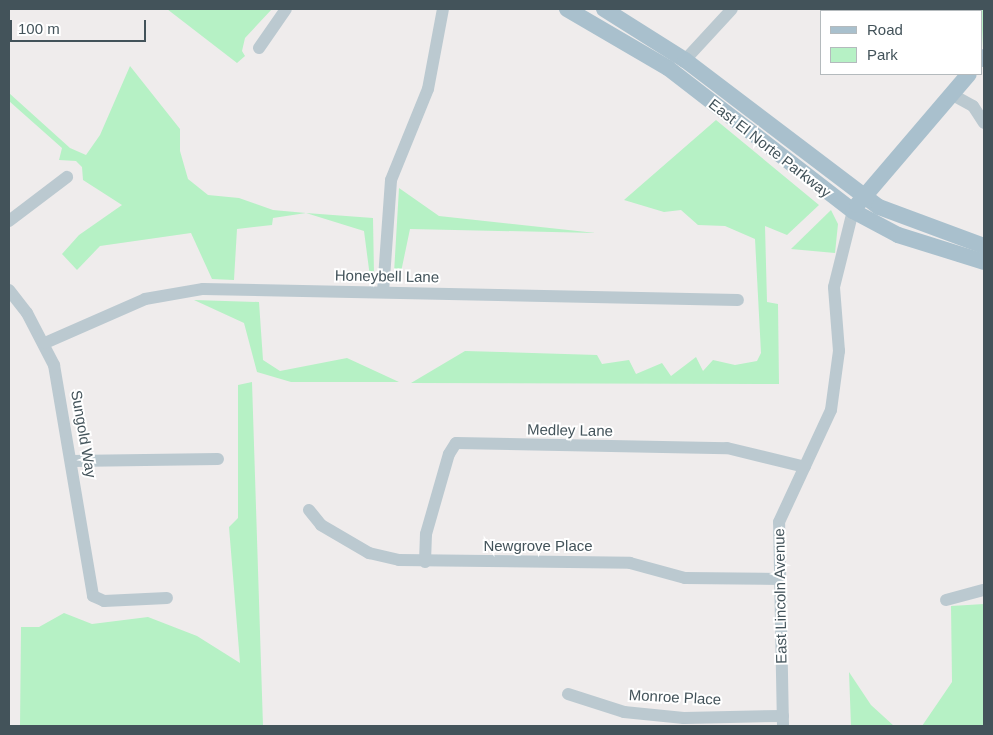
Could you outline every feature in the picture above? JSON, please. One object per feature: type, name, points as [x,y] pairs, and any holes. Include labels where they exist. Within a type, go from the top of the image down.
[{"type":"main road","name":"East El Norte Parkway","points":[[567,9],[668,68],[853,211],[898,235],[984,262]]},
{"type":"main road","name":"East El Norte Parkway","points":[[604,9],[685,60],[862,196],[905,220],[984,246]]},
{"type":"main road","name":"East Lincoln Avenue","points":[[853,211],[862,196],[968,75]]},
{"type":"street","points":[[260,48],[286,9]]},
{"type":"street","points":[[383,292],[391,180],[428,89],[442,9]]},
{"type":"street","points":[[685,60],[732,9]]},
{"type":"street","points":[[951,94],[973,106],[984,123]]},
{"type":"street","points":[[9,221],[66,177]]},
{"type":"street","name":"East Lincoln Avenue","points":[[783,721],[778,522],[831,410],[837,384],[834,287],[853,211]]},
{"type":"street","name":"Sungold Way","points":[[9,290],[45,343],[59,387],[93,596],[104,601],[167,598]]},
{"type":"street","name":"Honeybell Lane","points":[[45,343],[145,299],[178,291],[383,292],[738,300]]},
{"type":"street","name":"Medley Lane","points":[[425,562],[426,534],[449,454],[456,443],[727,448],[804,467]]},
{"type":"street","points":[[72,461],[218,459]]},
{"type":"street","name":"Newgrove Place","points":[[309,510],[321,525],[369,553],[425,562],[630,563],[685,578],[780,580]]},
{"type":"street","points":[[946,600],[984,590]]},
{"type":"street","name":"Monroe Place","points":[[568,694],[624,712],[684,718],[783,721]]},
{"type":"green space","points":[[167,9],[272,9],[245,38],[242,51],[245,56],[237,63]]},
{"type":"green space","points":[[953,9],[984,9],[983,30],[983,10]]},
{"type":"green space","points":[[130,66],[180,129],[180,151],[188,179],[208,195],[239,198],[273,210],[306,213],[273,218],[272,225],[237,229],[234,280],[212,279],[191,233],[100,246],[77,270],[62,254],[79,235],[122,205],[83,180],[82,167],[76,161],[59,160],[62,148],[9,101],[9,93],[70,148],[86,155],[100,135]]},
{"type":"green space","points":[[716,120],[819,205],[787,235],[765,226],[767,302],[778,304],[779,384],[411,383],[465,351],[597,355],[602,364],[629,360],[636,374],[662,363],[671,376],[696,357],[703,371],[713,360],[735,365],[757,361],[761,353],[755,239],[725,226],[698,225],[681,210],[664,212],[624,200]]},
{"type":"green space","points":[[399,188],[439,216],[596,233],[410,229],[401,272],[394,273]]},
{"type":"green space","points":[[831,210],[838,224],[835,253],[791,249]]},
{"type":"green space","points":[[306,213],[373,218],[374,274],[370,277],[364,231]]},
{"type":"green space","points":[[194,300],[259,302],[263,360],[280,371],[347,358],[399,382],[291,382],[257,372],[244,323]]},
{"type":"green space","points":[[252,382],[263,726],[20,726],[21,627],[39,627],[64,613],[92,624],[148,617],[197,636],[240,663],[229,527],[238,518],[238,385]]},
{"type":"green space","points":[[984,604],[984,726],[922,726],[952,682],[951,606]]},
{"type":"green space","points":[[849,672],[871,705],[894,726],[851,726]]}]
